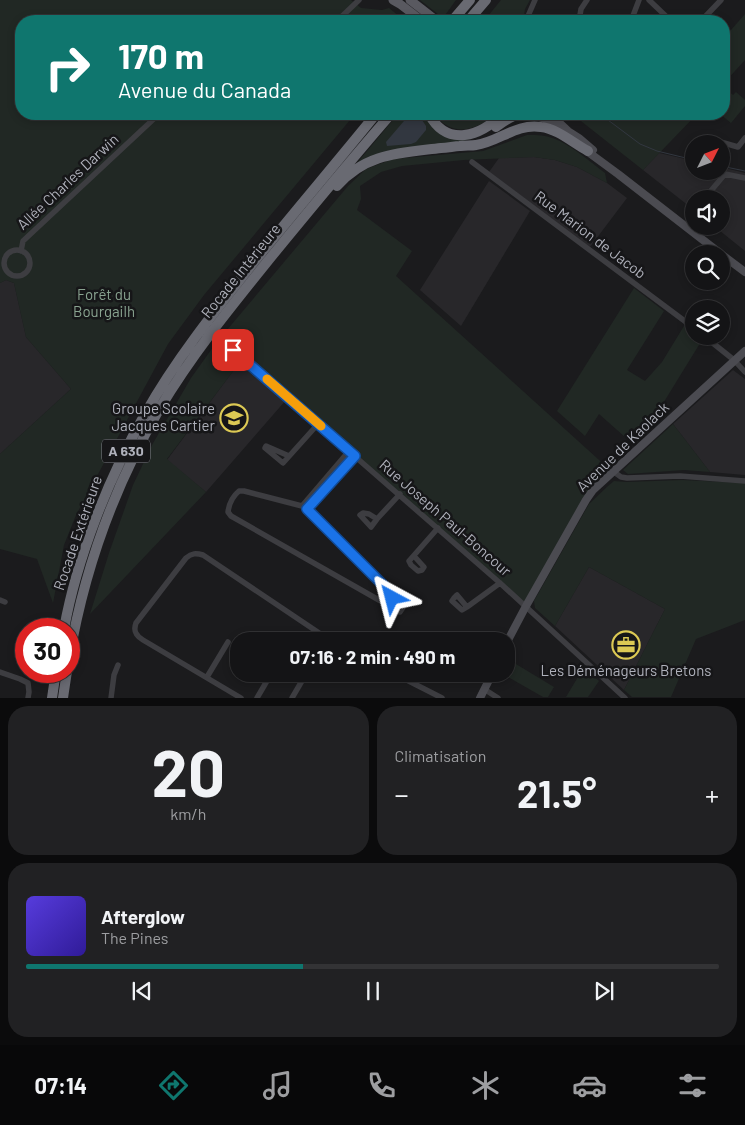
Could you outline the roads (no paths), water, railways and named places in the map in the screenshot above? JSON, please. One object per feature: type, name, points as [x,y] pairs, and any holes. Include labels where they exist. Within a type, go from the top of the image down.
[{"type":"highway","points":[[450,15],[461,0]]},
{"type":"highway","points":[[457,15],[470,0]]},
{"type":"highway","points":[[475,15],[486,0]]},
{"type":"highway","name":"Rocade Extérieure","points":[[67,618],[79,570],[96,519],[116,471],[145,413],[180,358],[218,307],[371,120]]},
{"type":"highway","name":"Rocade Intérieure","points":[[77,618],[94,555],[118,492],[138,448],[160,408],[189,363],[231,307],[386,120]]},
{"type":"highway","points":[[433,120],[444,130],[461,135],[480,131],[495,120]]},
{"type":"highway","points":[[462,146],[480,139],[506,120]]},
{"type":"highway","points":[[288,236],[297,232],[343,179],[360,166],[371,161],[397,154],[474,146],[483,144],[511,131],[530,126],[554,130],[588,152]]},
{"type":"highway","points":[[52,698],[54,683]]},
{"type":"highway","points":[[62,698],[64,683]]},
{"type":"main road","points":[[393,0],[414,15]]},
{"type":"main road","points":[[410,0],[430,15]]},
{"type":"main road","points":[[546,120],[709,245]]},
{"type":"main road","points":[[556,120],[618,174]]},
{"type":"main road","points":[[730,261],[745,271]]},
{"type":"main road","name":"Avenue de Kaolack","points":[[512,632],[586,500],[594,490],[745,351]]},
{"type":"main road","points":[[480,698],[488,682]]},
{"type":"street","points":[[343,15],[359,0]]},
{"type":"street","points":[[528,15],[536,0]]},
{"type":"street","points":[[580,15],[581,9],[587,0]]},
{"type":"street","points":[[633,15],[639,0]]},
{"type":"street","points":[[649,0],[665,15]]},
{"type":"street","points":[[707,15],[721,0]]},
{"type":"street","name":"Allée Charles Darwin","points":[[21,251],[23,242],[153,120]]},
{"type":"street","points":[[730,145],[738,147],[745,138]]},
{"type":"street","name":"Rue Marion de Jacob","points":[[472,162],[685,321]]},
{"type":"street","points":[[712,190],[725,174],[745,178]]},
{"type":"street","points":[[11,251],[21,251],[30,261],[29,268],[23,275],[14,276],[6,270],[5,257],[11,251]]},
{"type":"street","points":[[715,345],[745,372]]},
{"type":"street","name":"Rue Joseph Paul-Boncour","points":[[233,350],[400,494],[626,698]]},
{"type":"street","points":[[289,456],[318,424]]},
{"type":"street","points":[[304,507],[349,451]]},
{"type":"street","points":[[304,507],[355,456]]},
{"type":"street","points":[[614,472],[621,477],[627,478],[680,476],[745,481]]},
{"type":"street","points":[[244,491],[304,507],[391,593],[404,606],[400,612],[231,516],[228,512],[235,494],[244,491]]},
{"type":"street","points":[[377,519],[400,494]]},
{"type":"street","points":[[414,556],[438,528]]},
{"type":"street","points":[[241,698],[143,640],[134,631],[136,623],[186,558],[190,555],[202,555],[314,632]]},
{"type":"street","points":[[467,607],[500,583]]},
{"type":"street","points":[[383,602],[388,602],[392,598],[391,593]]},
{"type":"street","points":[[207,677],[228,642]]},
{"type":"street","points":[[111,698],[114,675],[118,665]]},
{"type":"street","points":[[0,672],[28,683],[28,698]]},
{"type":"street","points":[[257,698],[266,682]]},
{"type":"street","points":[[292,698],[301,682]]},
{"type":"street","points":[[411,682],[442,698]]},
{"type":"street","points":[[484,689],[498,698]]},
{"type":"waterway","points":[[608,120],[640,144],[657,151],[685,158]]},
{"type":"waterway","points":[[730,168],[745,171]]},
{"type":"place","name":"Groupe Scolaire Jacques Cartier","points":[[234,418]]},
{"type":"place","name":"Les Déménageurs Bretons","points":[[626,645]]},
{"type":"park label","name":"Forêt du Bourgailh","points":[[104,304]]}]
